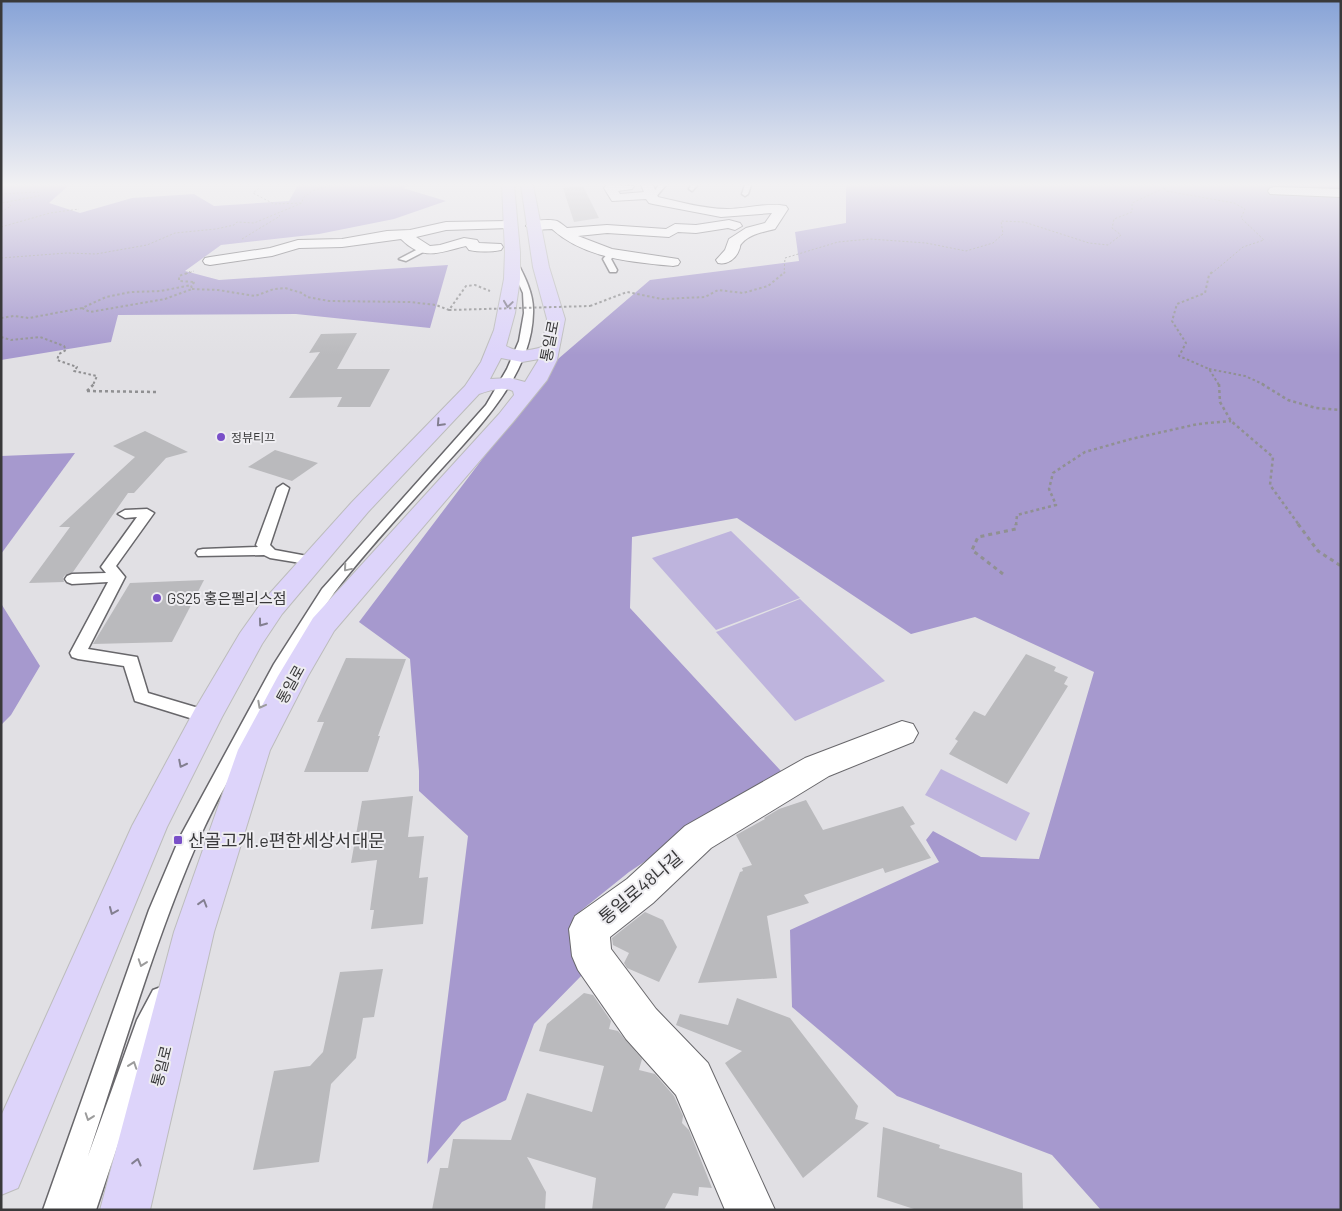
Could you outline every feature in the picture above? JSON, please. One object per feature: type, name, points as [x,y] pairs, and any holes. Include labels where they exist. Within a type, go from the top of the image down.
[{"type":"main road","points":[[1,1171],[150,826],[206,717],[250,640],[272,608],[360,507],[472,390],[484,374],[507,315],[513,261],[511,242]]},
{"type":"main road","name":"통일로","points":[[126,1210],[194,932],[254,750],[293,676],[323,625],[515,390],[540,376],[550,350],[556,319],[536,286],[534,242]]},
{"type":"main road","points":[[496,346],[503,353],[520,356],[531,356],[550,350]]},
{"type":"main road","points":[[472,390],[492,383],[515,390]]},
{"type":"street","points":[[210,261],[272,252],[298,244],[350,242]]},
{"type":"street","points":[[415,242],[425,249],[437,252],[466,242]]},
{"type":"street","points":[[470,242],[472,242],[474,247],[496,247]]},
{"type":"street","points":[[580,242],[600,251],[612,254],[673,262]]},
{"type":"street","points":[[723,260],[732,251],[728,244],[732,242]]},
{"type":"street","points":[[642,259],[652,250],[666,252],[674,245]]},
{"type":"street","name":"통일로48나길","points":[[750,1210],[692,1079],[641,1024],[592,956],[589,929],[640,891],[698,837],[817,767],[902,733]]},
{"type":"lane","points":[[402,259],[425,249]]},
{"type":"lane","points":[[612,254],[607,259],[613,270]]},
{"type":"lane","points":[[56,1210],[160,910],[190,837],[282,664],[328,592],[490,407],[515,390],[520,356],[536,286],[513,261]]},
{"type":"lane","points":[[283,488],[263,545],[270,554],[313,561]]},
{"type":"lane","points":[[350,594],[414,492]]},
{"type":"lane","points":[[118,577],[108,567],[148,513],[125,514]]},
{"type":"lane","points":[[203,553],[268,551]]},
{"type":"lane","points":[[72,579],[118,577]]},
{"type":"lane","points":[[118,577],[78,653],[131,661],[141,698],[206,717]]},
{"type":"lane","points":[[82,1210],[145,1028],[194,932]]},
{"type":"path","points":[[1,258],[67,253],[96,254],[125,250],[155,242]]},
{"type":"path","points":[[1,318],[14,316],[29,318],[82,308],[106,297],[131,292],[161,291],[191,285],[195,282],[179,281],[179,276],[193,272],[210,261],[210,254],[239,242]]},
{"type":"path","points":[[82,308],[90,312],[165,299],[192,289],[218,290],[255,296],[274,289],[285,288],[302,293],[307,297],[329,301],[410,302],[436,305],[449,310],[590,306],[627,292],[662,299],[705,297],[718,290],[743,293],[768,286],[785,273],[785,258],[838,242],[846,242]]},
{"type":"path","points":[[912,242],[926,242],[966,251],[995,242]]},
{"type":"path","points":[[1084,242],[1108,245],[1113,242]]},
{"type":"path","points":[[1259,242],[1244,246],[1209,275],[1205,293],[1177,304],[1172,321],[1186,343],[1179,356],[1208,369],[1245,376],[1268,386],[1288,400],[1316,408],[1341,410]]},
{"type":"path","points":[[191,285],[192,289]]},
{"type":"path","points":[[449,310],[466,286],[475,285],[494,294]]},
{"type":"path","points":[[1,337],[11,340],[40,337],[64,346],[66,350],[60,354],[57,360],[77,367],[74,371],[97,376],[96,381],[87,391],[157,392]]},
{"type":"path","points":[[1208,369],[1219,384],[1220,402],[1231,421],[1273,457],[1270,485],[1318,551],[1341,566]]},
{"type":"path","points":[[1003,574],[972,550],[978,537],[1016,529],[1017,515],[1056,505],[1049,489],[1053,473],[1085,452],[1198,424],[1231,421]]},
{"type":"shaded area","points":[[1,242],[252,242],[221,245],[185,271],[219,280],[448,265],[430,328],[296,314],[118,315],[111,342],[1,360]]},
{"type":"shaded area","points":[[796,242],[1341,242],[1341,1210],[1101,1210],[1052,1155],[897,1096],[792,1007],[790,930],[939,862],[926,840],[933,831],[981,857],[1039,859],[1094,672],[975,617],[911,634],[737,518],[632,537],[630,608],[781,771],[629,872],[573,917],[584,973],[534,1024],[506,1100],[462,1122],[427,1164],[468,836],[419,791],[410,659],[359,622],[558,359],[650,280],[799,261]]},
{"type":"shaded area","points":[[75,453],[1,554],[1,456]]},
{"type":"shaded area","points":[[731,531],[800,598],[716,630],[652,558]]},
{"type":"shaded area","points":[[1,571],[2,605],[40,666],[11,715],[1,725]]},
{"type":"shaded area","points":[[800,599],[885,681],[795,721],[716,632]]},
{"type":"shaded area","points":[[941,769],[1030,813],[1016,841],[925,795]]},
{"type":"building","points":[[357,333],[337,369],[390,369],[370,407],[337,407],[342,397],[289,398],[320,352],[309,353],[321,334]]},
{"type":"building","points":[[145,431],[188,452],[166,458],[134,493],[128,493],[73,572],[65,575],[63,578],[64,582],[29,583],[70,527],[59,527],[135,457],[113,446]]},
{"type":"building","points":[[275,450],[318,463],[292,481],[248,467]]},
{"type":"building","points":[[204,580],[172,642],[93,644],[130,583]]},
{"type":"building","points":[[1026,654],[1056,667],[1054,671],[1068,677],[1064,684],[1068,686],[1007,784],[949,754],[958,741],[955,739],[974,711],[985,716]]},
{"type":"building","points":[[346,658],[406,659],[378,736],[380,736],[368,772],[304,772],[324,722],[317,722]]},
{"type":"building","points":[[413,796],[408,837],[424,836],[419,878],[428,877],[423,924],[371,929],[374,910],[370,910],[377,860],[351,863],[362,801]]},
{"type":"building","points":[[806,800],[823,830],[903,806],[915,824],[910,826],[931,858],[885,873],[883,868],[804,895],[809,903],[767,916],[777,978],[698,983],[740,872],[743,871],[742,868],[752,865],[736,835],[779,809]]},
{"type":"building","points":[[645,912],[663,920],[677,947],[659,982],[627,968],[624,963],[629,953],[613,945],[612,938]]},
{"type":"building","points":[[383,969],[374,1017],[363,1018],[356,1058],[331,1084],[319,1162],[253,1170],[274,1071],[310,1066],[323,1052],[340,972]]},
{"type":"building","points":[[584,993],[593,995],[611,1021],[609,1029],[618,1031],[642,1059],[639,1070],[655,1074],[674,1096],[683,1116],[682,1123],[689,1130],[712,1188],[699,1187],[698,1196],[673,1193],[664,1210],[592,1210],[596,1178],[527,1157],[546,1192],[545,1210],[432,1210],[440,1168],[448,1168],[453,1139],[511,1140],[527,1093],[592,1112],[604,1066],[539,1051],[547,1024]]},
{"type":"building","points":[[737,998],[790,1018],[858,1106],[855,1119],[869,1123],[803,1178],[725,1063],[742,1051],[676,1025],[680,1014],[728,1025]]},
{"type":"building","points":[[883,1127],[940,1145],[939,1148],[1022,1173],[1023,1210],[917,1210],[877,1197]]},
{"type":"place","name":"정뷰티끄","points":[[221,437]]},
{"type":"place","name":"GS25 홍은펠리스점","points":[[157,598]]},
{"type":"place","name":"산골고개.e편한세상서대문","points":[[178,840]]}]
